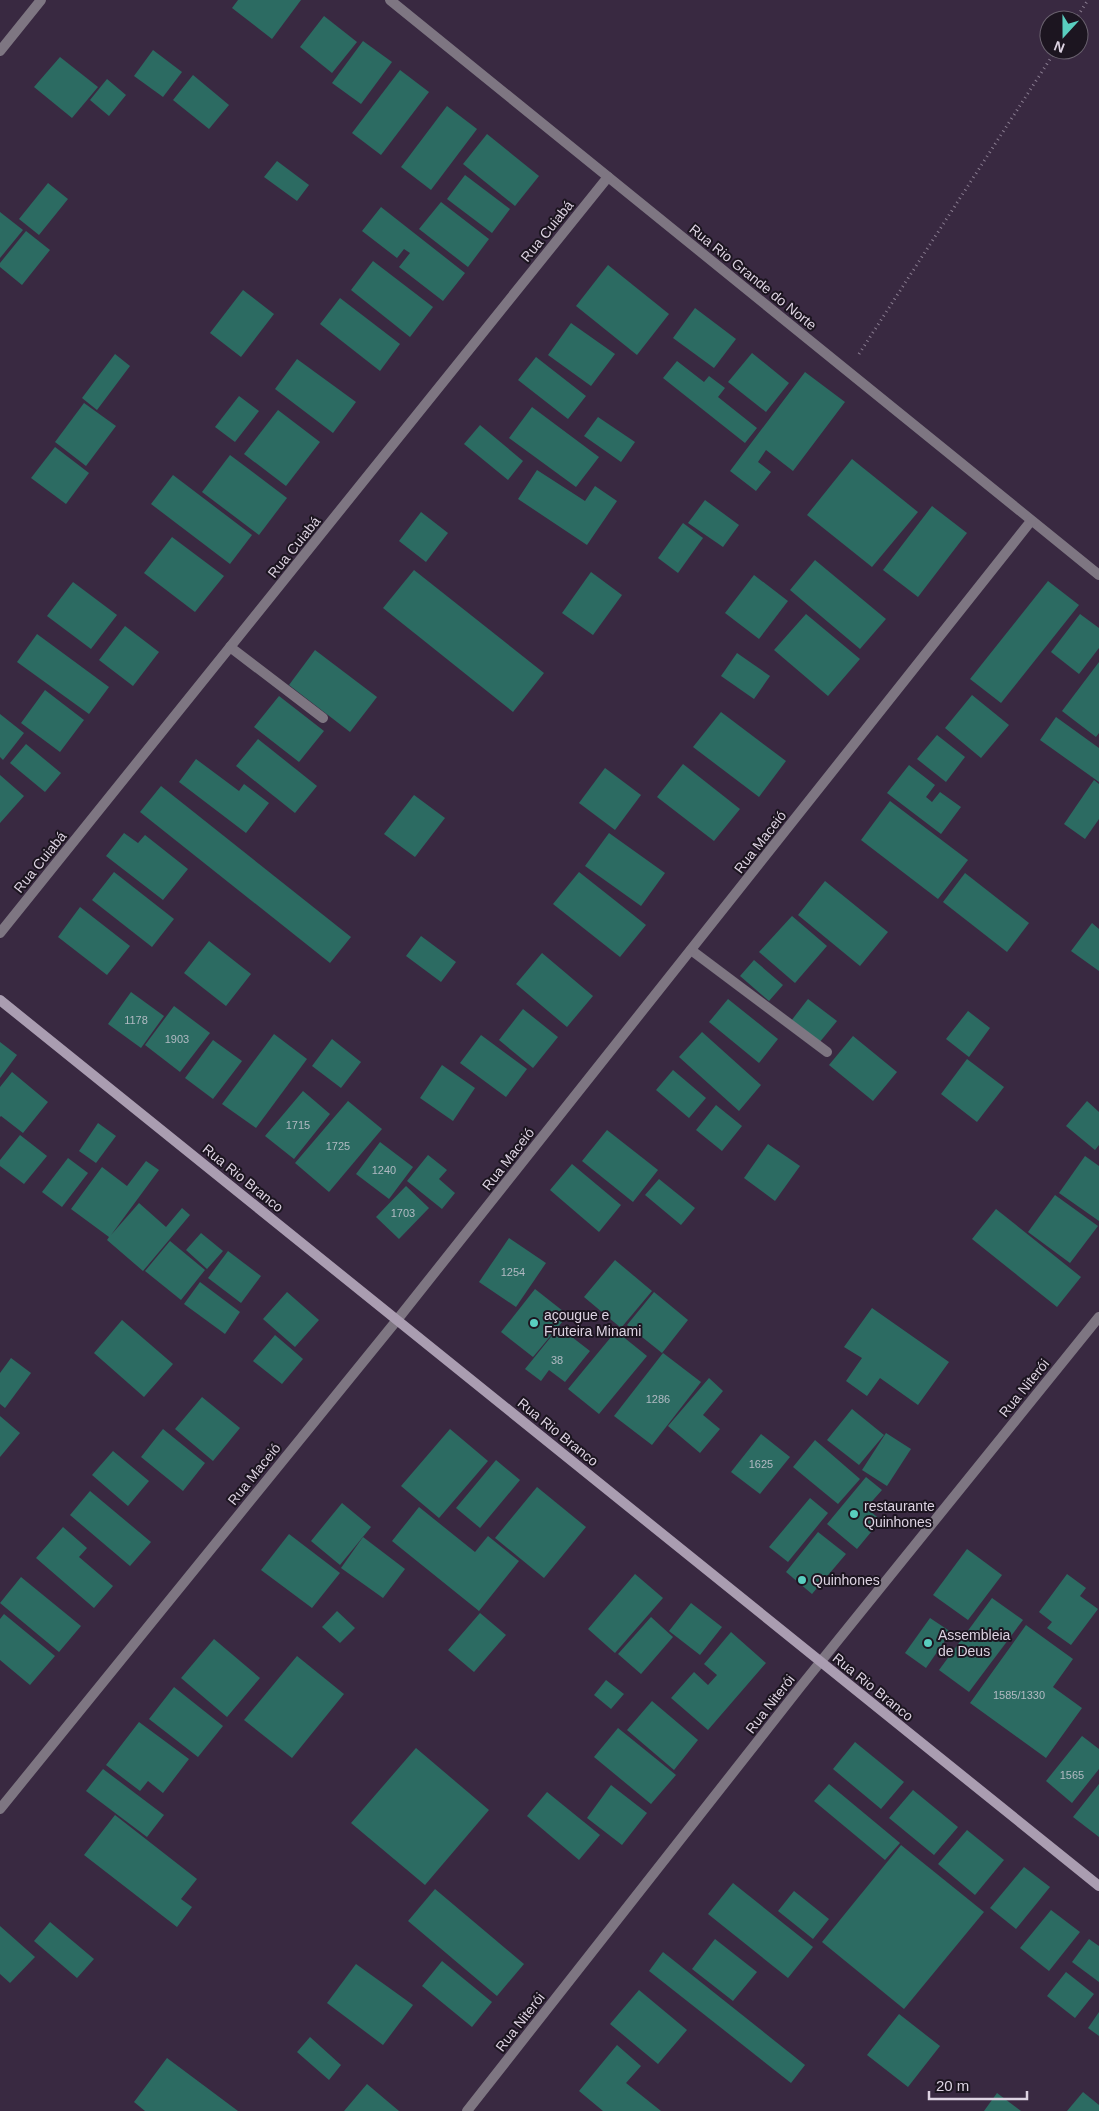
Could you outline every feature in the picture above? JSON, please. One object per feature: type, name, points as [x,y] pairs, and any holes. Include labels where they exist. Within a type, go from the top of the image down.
[{"type":"street","points":[[0,51],[41,0]]},
{"type":"street","name":"Rua Rio Grande do Norte","points":[[390,0],[1099,575]]},
{"type":"street","name":"Rua Cuiabá","points":[[0,933],[608,177]]},
{"type":"street","name":"Rua Maceió","points":[[1,1805],[397,1320],[1031,521]]},
{"type":"street","points":[[230,647],[323,718]]},
{"type":"street","points":[[691,950],[828,1052]]},
{"type":"street","name":"Rua Rio Branco","points":[[0,1000],[1099,1886]]},
{"type":"street","name":"Rua Niterói","points":[[467,2111],[821,1662],[1099,1317]]},
{"type":"path","points":[[848,372],[1050,60]]},
{"type":"building","points":[[238,0],[301,0],[272,39],[232,8]]},
{"type":"building","points":[[324,16],[357,42],[332,73],[300,47]]},
{"type":"building","points":[[363,41],[392,62],[361,104],[332,83]]},
{"type":"building","points":[[153,50],[182,72],[163,97],[134,76]]},
{"type":"building","points":[[60,57],[98,87],[72,118],[34,87]]},
{"type":"building","points":[[400,70],[429,92],[381,155],[352,133]]},
{"type":"building","points":[[193,75],[229,105],[209,129],[173,100]]},
{"type":"building","points":[[107,79],[126,95],[109,116],[90,100]]},
{"type":"building","points":[[447,106],[477,129],[431,190],[401,167]]},
{"type":"building","points":[[487,134],[539,176],[515,206],[463,164]]},
{"type":"building","points":[[277,161],[309,185],[297,201],[264,177]]},
{"type":"building","points":[[465,175],[510,209],[492,233],[447,199]]},
{"type":"building","points":[[48,183],[68,199],[39,235],[19,219]]},
{"type":"building","points":[[441,202],[489,239],[468,267],[419,229]]},
{"type":"building","points":[[381,207],[465,273],[443,301],[399,267],[410,253],[404,249],[397,258],[362,231]]},
{"type":"building","points":[[0,212],[23,230],[0,258]]},
{"type":"building","points":[[26,231],[50,250],[22,285],[0,267],[0,263]]},
{"type":"building","points":[[373,261],[433,307],[410,337],[351,290]]},
{"type":"building","points":[[608,265],[669,314],[637,355],[576,306]]},
{"type":"building","points":[[243,290],[274,314],[241,357],[210,333]]},
{"type":"building","points":[[340,298],[400,344],[380,371],[320,324]]},
{"type":"building","points":[[695,308],[736,339],[714,368],[673,338]]},
{"type":"building","points":[[571,323],[615,354],[591,386],[548,355]]},
{"type":"building","points":[[752,353],[789,383],[766,412],[728,382]]},
{"type":"building","points":[[115,354],[130,366],[97,410],[82,398]]},
{"type":"building","points":[[536,357],[586,396],[568,419],[518,380]]},
{"type":"building","points":[[297,359],[356,402],[333,433],[275,389]]},
{"type":"building","points":[[677,361],[704,382],[709,376],[725,388],[718,397],[757,428],[745,443],[663,378]]},
{"type":"building","points":[[805,372],[845,402],[793,471],[766,450],[758,462],[771,472],[756,491],[730,471]]},
{"type":"building","points":[[239,396],[259,411],[235,442],[215,427]]},
{"type":"building","points":[[84,403],[116,426],[86,466],[55,442]]},
{"type":"building","points":[[532,407],[599,457],[576,487],[509,438]]},
{"type":"building","points":[[278,410],[320,442],[286,486],[244,454]]},
{"type":"building","points":[[598,417],[635,442],[621,462],[584,436]]},
{"type":"building","points":[[480,425],[523,461],[508,480],[464,444]]},
{"type":"building","points":[[55,447],[89,473],[66,504],[31,478]]},
{"type":"building","points":[[230,455],[287,498],[259,535],[202,492]]},
{"type":"building","points":[[852,459],[918,512],[872,567],[807,515]]},
{"type":"building","points":[[537,470],[585,501],[595,486],[617,501],[587,545],[518,499]]},
{"type":"building","points":[[173,475],[252,535],[230,564],[151,504]]},
{"type":"building","points":[[705,500],[739,525],[723,547],[688,523]]},
{"type":"building","points":[[932,506],[967,533],[918,597],[883,570]]},
{"type":"building","points":[[421,512],[448,533],[426,562],[399,541]]},
{"type":"building","points":[[683,523],[703,538],[678,573],[658,558]]},
{"type":"building","points":[[172,537],[224,576],[195,612],[144,573]]},
{"type":"building","points":[[815,560],[886,619],[860,649],[790,590]]},
{"type":"building","points":[[414,570],[544,673],[513,712],[383,608]]},
{"type":"building","points":[[591,572],[622,595],[593,635],[562,613]]},
{"type":"building","points":[[754,575],[788,601],[759,639],[725,613]]},
{"type":"building","points":[[1048,581],[1079,605],[1001,703],[970,679]]},
{"type":"building","points":[[73,582],[117,615],[91,649],[47,616]]},
{"type":"building","points":[[806,614],[860,659],[828,696],[774,650]]},
{"type":"building","points":[[1080,614],[1099,628],[1099,648],[1079,674],[1051,652]]},
{"type":"building","points":[[125,626],[159,652],[133,686],[99,660]]},
{"type":"building","points":[[37,634],[109,687],[89,714],[17,662]]},
{"type":"building","points":[[315,650],[377,697],[350,732],[289,685]]},
{"type":"building","points":[[737,653],[770,676],[754,699],[721,676]]},
{"type":"building","points":[[1099,662],[1099,733],[1096,737],[1062,711]]},
{"type":"building","points":[[45,690],[84,720],[60,752],[21,723]]},
{"type":"building","points":[[972,695],[1009,725],[981,758],[945,728]]},
{"type":"building","points":[[279,696],[324,731],[299,762],[254,727]]},
{"type":"building","points":[[721,712],[786,761],[759,797],[693,747]]},
{"type":"building","points":[[0,714],[24,733],[3,760],[0,757]]},
{"type":"building","points":[[1056,717],[1099,748],[1099,782],[1040,740]]},
{"type":"building","points":[[937,735],[965,757],[946,782],[917,759]]},
{"type":"building","points":[[258,739],[317,786],[295,813],[236,766]]},
{"type":"building","points":[[26,744],[61,773],[45,792],[10,763]]},
{"type":"building","points":[[196,759],[239,791],[244,784],[269,803],[246,833],[179,782]]},
{"type":"building","points":[[683,764],[740,809],[714,841],[657,797]]},
{"type":"building","points":[[909,765],[935,785],[926,797],[932,802],[940,792],[961,807],[941,834],[887,793]]},
{"type":"building","points":[[605,768],[641,795],[615,830],[579,803]]},
{"type":"building","points":[[0,775],[24,796],[0,823]]},
{"type":"building","points":[[1094,780],[1099,784],[1099,819],[1085,839],[1064,824]]},
{"type":"building","points":[[161,786],[351,937],[330,963],[140,812]]},
{"type":"building","points":[[414,795],[445,818],[415,857],[384,834]]},
{"type":"building","points":[[890,801],[968,860],[938,899],[861,840]]},
{"type":"building","points":[[124,833],[138,843],[145,835],[188,869],[163,900],[106,856]]},
{"type":"building","points":[[609,833],[665,873],[641,906],[585,866]]},
{"type":"building","points":[[114,872],[174,919],[152,947],[92,900]]},
{"type":"building","points":[[579,872],[646,925],[620,957],[553,904]]},
{"type":"building","points":[[965,873],[1029,923],[1007,952],[943,902]]},
{"type":"building","points":[[825,881],[888,932],[860,966],[798,915]]},
{"type":"building","points":[[80,907],[130,946],[107,975],[58,937]]},
{"type":"building","points":[[792,916],[827,946],[795,983],[759,952]]},
{"type":"building","points":[[1092,923],[1099,929],[1099,971],[1071,951]]},
{"type":"building","points":[[421,936],[456,962],[441,982],[406,956]]},
{"type":"building","points":[[209,941],[251,974],[226,1006],[184,973]]},
{"type":"building","points":[[542,953],[593,996],[567,1027],[516,984]]},
{"type":"building","points":[[754,960],[783,985],[769,1001],[740,976]]},
{"type":"building","points":[[131,992],[164,1016],[141,1048],[108,1024]]},
{"type":"building","points":[[728,999],[778,1039],[759,1063],[709,1022]]},
{"type":"building","points":[[808,999],[837,1021],[819,1043],[791,1021]]},
{"type":"building","points":[[174,1006],[210,1033],[180,1072],[145,1045]]},
{"type":"building","points":[[523,1009],[558,1037],[533,1068],[499,1040]]},
{"type":"building","points":[[968,1011],[990,1028],[969,1057],[946,1039]]},
{"type":"building","points":[[702,1032],[761,1085],[739,1111],[679,1057]]},
{"type":"building","points":[[274,1034],[307,1059],[256,1128],[222,1104]]},
{"type":"building","points":[[481,1035],[527,1069],[506,1097],[460,1063]]},
{"type":"building","points":[[853,1036],[897,1072],[873,1101],[829,1065]]},
{"type":"building","points":[[332,1039],[361,1062],[341,1088],[312,1066]]},
{"type":"building","points":[[213,1040],[242,1061],[213,1099],[185,1078]]},
{"type":"building","points":[[0,1042],[17,1055],[0,1078]]},
{"type":"building","points":[[967,1059],[1004,1087],[977,1122],[941,1094]]},
{"type":"building","points":[[442,1065],[475,1088],[453,1121],[420,1098]]},
{"type":"building","points":[[673,1070],[706,1098],[689,1118],[656,1090]]},
{"type":"building","points":[[12,1072],[48,1102],[23,1133],[0,1117],[0,1087]]},
{"type":"building","points":[[303,1091],[330,1114],[294,1159],[265,1136]]},
{"type":"building","points":[[348,1101],[382,1129],[329,1192],[295,1163]]},
{"type":"building","points":[[1087,1101],[1099,1112],[1099,1145],[1095,1150],[1066,1126]]},
{"type":"building","points":[[716,1105],[742,1126],[722,1151],[696,1130]]},
{"type":"building","points":[[98,1123],[116,1136],[96,1163],[79,1151]]},
{"type":"building","points":[[607,1130],[658,1170],[633,1202],[582,1161]]},
{"type":"building","points":[[20,1135],[47,1156],[24,1184],[0,1166],[0,1160]]},
{"type":"building","points":[[380,1142],[413,1167],[389,1199],[356,1174]]},
{"type":"building","points":[[768,1144],[800,1166],[775,1201],[744,1178]]},
{"type":"building","points":[[428,1155],[447,1170],[439,1179],[455,1193],[442,1209],[407,1181]]},
{"type":"building","points":[[1085,1156],[1099,1166],[1099,1221],[1059,1193]]},
{"type":"building","points":[[68,1158],[88,1173],[62,1207],[42,1192]]},
{"type":"building","points":[[146,1161],[159,1170],[111,1235],[139,1203],[166,1227],[182,1208],[190,1215],[143,1271],[107,1240],[109,1237],[71,1209],[102,1167],[127,1186]]},
{"type":"building","points":[[572,1164],[621,1205],[599,1232],[550,1190]]},
{"type":"building","points":[[659,1179],[695,1208],[681,1225],[645,1195]]},
{"type":"building","points":[[406,1186],[429,1208],[399,1239],[376,1217]]},
{"type":"building","points":[[1055,1195],[1098,1226],[1070,1263],[1028,1232]]},
{"type":"building","points":[[996,1209],[1081,1277],[1057,1307],[972,1239]]},
{"type":"building","points":[[201,1233],[223,1251],[207,1269],[186,1250]]},
{"type":"building","points":[[509,1238],[546,1263],[516,1307],[479,1282]]},
{"type":"building","points":[[170,1241],[205,1270],[181,1300],[145,1271]]},
{"type":"building","points":[[228,1251],[261,1276],[241,1303],[208,1278]]},
{"type":"building","points":[[615,1260],[652,1291],[621,1328],[584,1297]]},
{"type":"building","points":[[200,1282],[240,1312],[225,1334],[184,1304]]},
{"type":"building","name":"açougue e Fruteira Minami","points":[[535,1289],[568,1315],[533,1357],[501,1332]]},
{"type":"building","points":[[287,1292],[319,1320],[295,1347],[263,1319]]},
{"type":"building","points":[[654,1292],[688,1320],[662,1353],[627,1325]]},
{"type":"building","points":[[872,1308],[949,1362],[918,1405],[880,1378],[867,1396],[846,1381],[862,1358],[844,1347]]},
{"type":"building","points":[[122,1320],[173,1364],[144,1397],[94,1353]]},
{"type":"building","points":[[559,1327],[590,1351],[565,1382],[549,1370],[541,1381],[525,1369]]},
{"type":"building","points":[[616,1331],[647,1356],[599,1414],[568,1389]]},
{"type":"building","points":[[275,1335],[303,1359],[282,1384],[253,1361]]},
{"type":"building","points":[[663,1353],[701,1382],[652,1445],[614,1416]]},
{"type":"building","points":[[11,1358],[31,1373],[5,1408],[0,1404],[0,1373]]},
{"type":"building","points":[[709,1378],[723,1391],[703,1415],[720,1429],[700,1453],[668,1426]]},
{"type":"building","points":[[202,1397],[240,1428],[213,1461],[175,1429]]},
{"type":"building","points":[[852,1409],[884,1435],[859,1465],[827,1440]]},
{"type":"building","points":[[0,1416],[20,1433],[0,1457]]},
{"type":"building","points":[[163,1429],[205,1463],[183,1491],[141,1457]]},
{"type":"building","points":[[450,1429],[488,1461],[439,1518],[401,1486]]},
{"type":"building","points":[[886,1433],[911,1449],[887,1486],[862,1470]]},
{"type":"building","points":[[761,1434],[790,1457],[760,1494],[731,1472]]},
{"type":"building","points":[[815,1440],[860,1479],[838,1504],[793,1467]]},
{"type":"building","points":[[113,1451],[149,1481],[128,1506],[92,1475]]},
{"type":"building","points":[[496,1460],[520,1480],[480,1528],[456,1508]]},
{"type":"building","name":"restaurante Quinhones","points":[[866,1477],[882,1490],[866,1508],[881,1520],[857,1549],[827,1524]]},
{"type":"building","points":[[537,1487],[586,1527],[544,1578],[495,1538]]},
{"type":"building","points":[[90,1491],[151,1542],[130,1566],[70,1515]]},
{"type":"building","points":[[810,1498],[828,1513],[788,1562],[769,1547]]},
{"type":"building","points":[[342,1503],[371,1527],[340,1565],[311,1541]]},
{"type":"building","points":[[419,1507],[475,1552],[488,1536],[519,1561],[479,1611],[392,1541]]},
{"type":"building","points":[[63,1527],[87,1548],[79,1557],[113,1586],[94,1608],[36,1558]]},
{"type":"building","points":[[818,1532],[846,1554],[812,1594],[786,1572]]},
{"type":"building","points":[[289,1534],[340,1573],[312,1608],[261,1570]]},
{"type":"building","points":[[363,1537],[405,1569],[383,1598],[341,1568]]},
{"type":"building","points":[[967,1549],[1002,1575],[968,1620],[933,1595]]},
{"type":"building","points":[[635,1574],[663,1598],[615,1653],[588,1629]]},
{"type":"building","points":[[1067,1574],[1086,1588],[1080,1596],[1098,1609],[1071,1645],[1047,1628],[1052,1622],[1039,1612]]},
{"type":"building","points":[[21,1577],[81,1626],[59,1652],[0,1603]]},
{"type":"building","points":[[992,1598],[1023,1620],[969,1692],[939,1670]]},
{"type":"building","points":[[691,1603],[722,1627],[700,1655],[669,1631]]},
{"type":"building","points":[[337,1611],[355,1628],[340,1643],[322,1627]]},
{"type":"building","points":[[480,1613],[506,1635],[474,1672],[448,1650]]},
{"type":"building","points":[[4,1614],[55,1656],[30,1685],[0,1660],[0,1619]]},
{"type":"building","points":[[651,1617],[673,1637],[641,1674],[618,1654]]},
{"type":"building","name":"Assembleia de Deus","points":[[930,1618],[951,1632],[926,1668],[905,1653]]},
{"type":"building","points":[[1026,1625],[1073,1659],[1053,1687],[1082,1708],[1046,1758],[970,1703]]},
{"type":"building","points":[[731,1632],[766,1663],[708,1730],[671,1698],[694,1672],[708,1685],[717,1675],[704,1664]]},
{"type":"building","points":[[214,1639],[260,1678],[227,1717],[181,1678]]},
{"type":"building","points":[[297,1656],[344,1694],[292,1758],[244,1720]]},
{"type":"building","points":[[606,1680],[624,1694],[611,1709],[594,1695]]},
{"type":"building","points":[[174,1687],[223,1726],[198,1757],[149,1719]]},
{"type":"building","points":[[652,1701],[698,1740],[674,1770],[627,1730]]},
{"type":"building","points":[[139,1722],[189,1759],[163,1793],[148,1781],[140,1791],[106,1765]]},
{"type":"building","points":[[618,1728],[676,1775],[651,1804],[594,1757]]},
{"type":"building","points":[[1082,1736],[1099,1749],[1099,1769],[1072,1803],[1046,1781]]},
{"type":"building","points":[[855,1742],[904,1782],[881,1809],[833,1769]]},
{"type":"building","points":[[416,1748],[489,1810],[425,1885],[351,1823]]},
{"type":"building","points":[[103,1769],[164,1815],[147,1837],[86,1791]]},
{"type":"building","points":[[829,1784],[900,1843],[885,1860],[814,1801]]},
{"type":"building","points":[[1099,1784],[1099,1837],[1073,1817]]},
{"type":"building","points":[[611,1785],[647,1813],[622,1845],[587,1818]]},
{"type":"building","points":[[913,1790],[958,1827],[934,1855],[889,1818]]},
{"type":"building","points":[[547,1792],[600,1835],[579,1860],[527,1816]]},
{"type":"building","points":[[115,1815],[197,1879],[181,1899],[192,1907],[177,1927],[84,1855]]},
{"type":"building","points":[[967,1830],[1004,1860],[975,1895],[938,1864]]},
{"type":"building","points":[[901,1845],[984,1912],[904,2009],[822,1942]]},
{"type":"building","points":[[1024,1867],[1050,1887],[1016,1929],[990,1908]]},
{"type":"building","points":[[733,1883],[813,1947],[788,1978],[708,1914]]},
{"type":"building","points":[[435,1889],[524,1964],[497,1996],[408,1921]]},
{"type":"building","points":[[794,1891],[829,1919],[813,1939],[778,1911]]},
{"type":"building","points":[[1051,1910],[1080,1932],[1049,1971],[1020,1948]]},
{"type":"building","points":[[50,1922],[94,1959],[77,1978],[34,1941]]},
{"type":"building","points":[[0,1926],[35,1957],[10,1983],[0,1974]]},
{"type":"building","points":[[715,1939],[757,1972],[733,2001],[692,1969]]},
{"type":"building","points":[[1089,1939],[1099,1946],[1099,1982],[1072,1962]]},
{"type":"building","points":[[663,1952],[805,2065],[791,2083],[649,1971]]},
{"type":"building","points":[[442,1961],[492,2002],[472,2027],[422,1986]]},
{"type":"building","points":[[356,1964],[413,2005],[383,2045],[327,2003]]},
{"type":"building","points":[[1066,1972],[1094,1994],[1075,2018],[1047,1996]]},
{"type":"building","points":[[639,1990],[687,2030],[658,2064],[610,2024]]},
{"type":"building","points":[[1099,2012],[1099,2036],[1088,2028]]},
{"type":"building","points":[[899,2014],[940,2046],[908,2087],[867,2055]]},
{"type":"building","points":[[310,2037],[341,2065],[329,2080],[297,2052]]},
{"type":"building","points":[[617,2045],[641,2066],[626,2083],[661,2111],[603,2111],[579,2091]]},
{"type":"building","points":[[167,2058],[238,2111],[145,2111],[134,2102]]},
{"type":"building","points":[[367,2084],[399,2111],[344,2111]]},
{"type":"building","points":[[1083,2092],[1099,2105],[1099,2111],[1067,2111]]},
{"type":"building","points":[[997,2093],[1021,2111],[984,2111]]},
{"type":"place","name":"açougue e Fruteira Minami","points":[[534,1323]]},
{"type":"place","name":"restaurante Quinhones","points":[[854,1514]]},
{"type":"place","name":"Quinhones","points":[[802,1580]]},
{"type":"place","name":"Assembleia de Deus","points":[[928,1643]]}]
